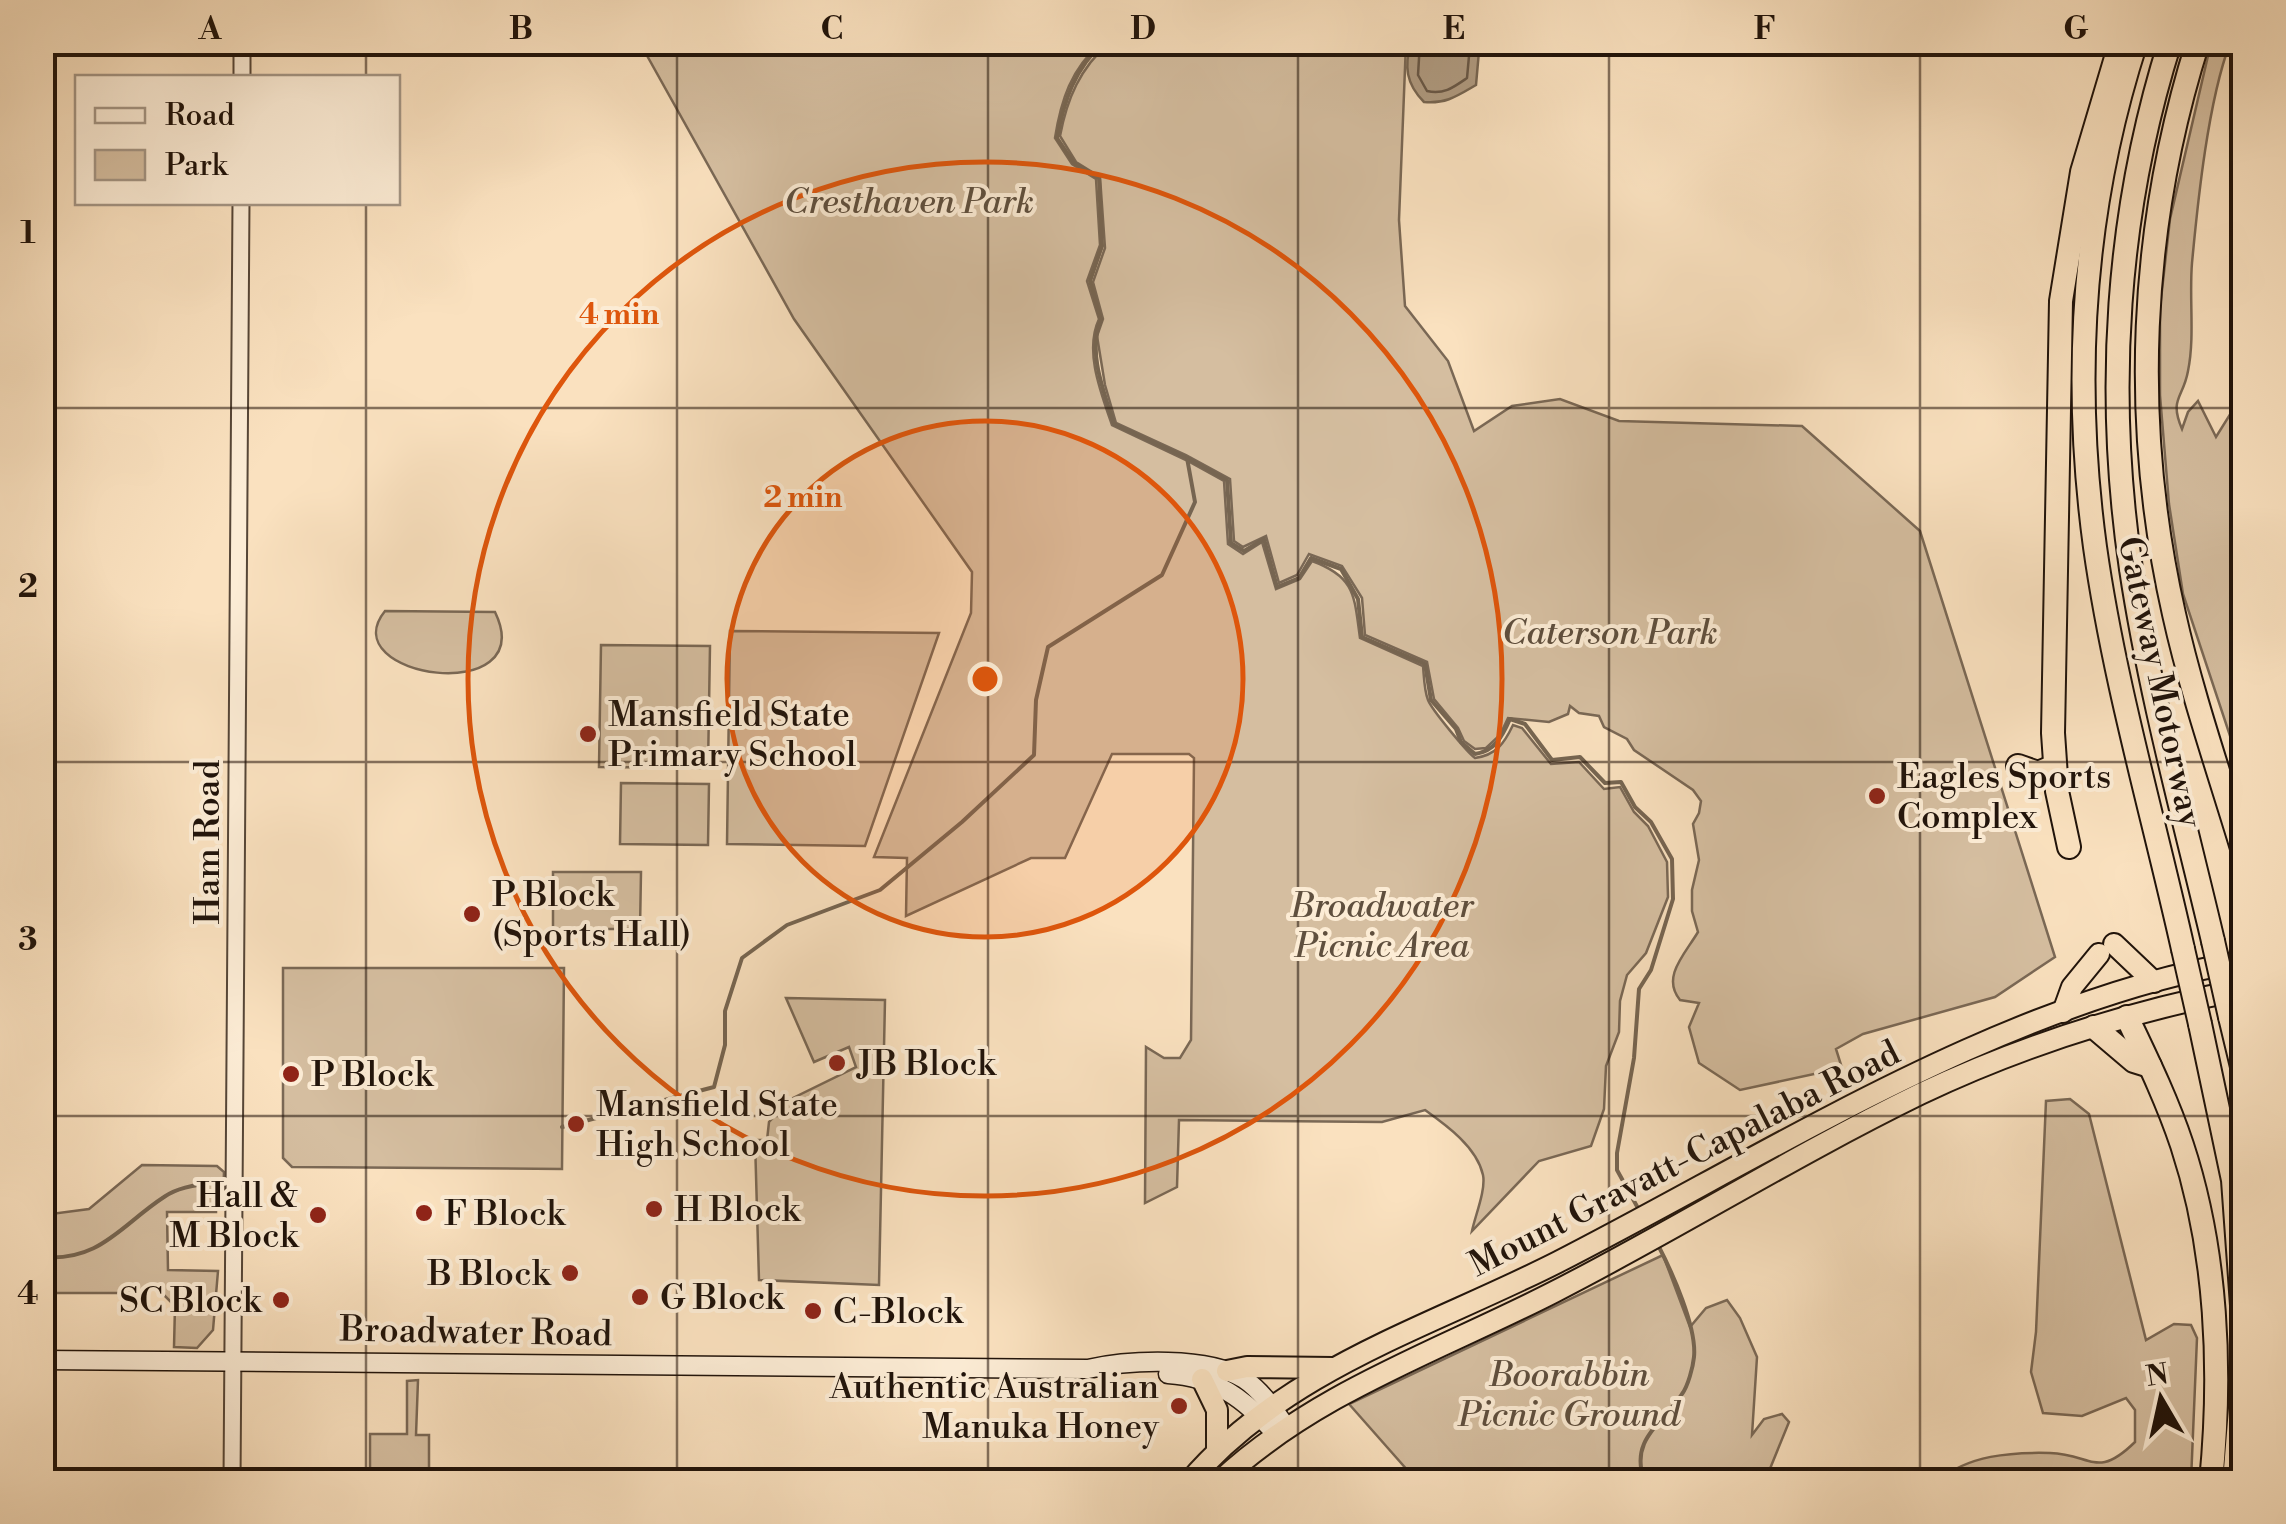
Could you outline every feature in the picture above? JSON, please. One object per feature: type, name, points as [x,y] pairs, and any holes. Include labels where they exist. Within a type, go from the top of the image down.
[{"type":"highway","points":[[2068,847],[2054,766],[2061,301],[2082,172],[2120,42]]},
{"type":"highway","name":"Gateway Motorway","points":[[2136,42],[2110,137],[2088,269],[2084,442],[2106,607],[2232,1180],[2244,1332]]},
{"type":"highway","name":"Gateway Motorway","points":[[2170,42],[2142,148],[2128,221],[2118,344],[2118,438],[2140,618],[2244,1074]]},
{"type":"highway","points":[[2198,42],[2174,128],[2154,232],[2146,334],[2148,434],[2155,508],[2174,615],[2244,855]]},
{"type":"highway","points":[[2018,766],[2034,772],[2054,766]]},
{"type":"highway","points":[[2063,1012],[2072,987],[2107,949],[2154,982]]},
{"type":"highway","name":"Mount Gravatt-Capalaba Road","points":[[1189,1482],[1217,1452],[1266,1411],[1335,1368],[1612,1234],[1868,1098],[2063,1012],[2154,982],[2244,961]]},
{"type":"highway","name":"Mount Gravatt-Capalaba Road","points":[[1219,1482],[1281,1430],[1370,1380],[1532,1303],[1920,1094],[2094,1027],[2244,989]]},
{"type":"highway","points":[[2126,1017],[2183,1147],[2196,1192],[2208,1258],[2216,1383],[2212,1482]]},
{"type":"highway","points":[[2094,1027],[2134,1061],[2150,1066]]},
{"type":"highway","points":[[2234,1482],[2244,1360]]},
{"type":"highway","points":[[1226,1370],[1335,1368]]},
{"type":"highway","points":[[1202,1379],[1217,1410],[1217,1452]]},
{"type":"main road","name":"Broadwater Road","points":[[42,1360],[1088,1369],[1110,1374],[1170,1374],[1202,1379],[1266,1411]]},
{"type":"main road","name":"Broadwater Road","points":[[1088,1369],[1111,1364],[1179,1364],[1226,1370],[1252,1386],[1281,1430]]},
{"type":"street","points":[[242,42],[242,75]]},
{"type":"street","name":"Ham Road","points":[[232,1482],[241,205]]},
{"type":"green space","points":[[640,43],[1101,43],[1082,63],[1069,86],[1055,138],[1072,164],[1096,179],[1100,245],[1087,281],[1099,319],[1093,345],[1096,372],[1112,425],[1224,481],[1228,544],[1243,554],[1262,542],[1276,589],[1300,579],[1312,561],[1345,581],[1354,599],[1360,638],[1423,666],[1428,700],[1475,758],[1498,748],[1513,725],[1522,728],[1551,764],[1579,762],[1604,789],[1620,787],[1634,812],[1648,826],[1667,862],[1668,897],[1646,953],[1627,975],[1620,1001],[1619,1032],[1606,1066],[1604,1109],[1591,1146],[1539,1161],[1472,1231],[1483,1188],[1480,1165],[1460,1138],[1425,1110],[1382,1122],[1179,1120],[1177,1187],[1145,1203],[1146,1047],[1164,1058],[1180,1058],[1191,1040],[1194,758],[1189,754],[1112,754],[1065,858],[1031,858],[906,916],[907,858],[874,857],[971,613],[972,572],[794,319]]},
{"type":"green space","name":"Caterson Park","points":[[1109,43],[1406,43],[1399,220],[1405,306],[1448,361],[1474,431],[1512,406],[1560,399],[1619,421],[1802,426],[1920,531],[2055,957],[1995,997],[1863,1034],[1836,1049],[1842,1068],[1740,1090],[1699,1063],[1689,1027],[1699,1003],[1680,1000],[1673,983],[1677,966],[1698,932],[1692,911],[1699,860],[1693,824],[1701,801],[1693,790],[1634,750],[1627,739],[1604,727],[1599,716],[1579,713],[1570,706],[1568,714],[1549,722],[1508,718],[1500,735],[1486,748],[1475,749],[1464,741],[1434,699],[1427,662],[1365,635],[1362,598],[1342,566],[1309,554],[1297,575],[1279,583],[1266,536],[1243,547],[1234,541],[1230,479],[1116,423],[1097,336],[1103,319],[1093,282],[1105,248],[1100,177],[1076,162],[1060,136],[1076,85]]},
{"type":"green space","points":[[2211,43],[2230,43],[2205,151],[2192,263],[2190,358],[2177,411],[2182,429],[2188,412],[2198,401],[2216,437],[2234,408],[2243,409],[2243,775],[2183,594],[2169,504],[2160,395],[2160,308],[2170,219]]},
{"type":"green space","points":[[385,611],[495,612],[501,642],[490,662],[466,672],[437,673],[408,666],[386,653],[376,634]]},
{"type":"green space","points":[[730,631],[939,633],[865,846],[727,844]]},
{"type":"green space","points":[[601,645],[710,646],[708,768],[599,767]]},
{"type":"green space","points":[[621,783],[709,784],[708,845],[620,844]]},
{"type":"green space","points":[[553,872],[641,872],[640,929],[553,929]]},
{"type":"green space","points":[[283,968],[564,968],[562,1169],[292,1167],[283,1158]]},
{"type":"green space","points":[[786,998],[885,1000],[879,1285],[759,1280],[755,1140],[767,1140],[769,1122],[791,1099],[856,1067],[849,1047],[814,1062]]},
{"type":"green space","points":[[2070,1099],[2089,1114],[2146,1340],[2174,1324],[2191,1325],[2197,1338],[2191,1481],[1938,1481],[1976,1460],[2050,1453],[2102,1462],[2135,1442],[2135,1410],[2126,1398],[2082,1416],[2043,1413],[2031,1372],[2046,1101]]},
{"type":"green space","points":[[142,1165],[217,1166],[224,1172],[223,1206],[216,1206],[216,1212],[167,1212],[168,1270],[218,1271],[213,1330],[197,1348],[174,1347],[175,1306],[153,1284],[143,1293],[43,1293],[43,1215],[89,1209]]},
{"type":"green space","name":"Boorabbin Picnic Ground","points":[[1663,1255],[1690,1327],[1706,1308],[1727,1300],[1740,1318],[1757,1357],[1752,1435],[1764,1419],[1782,1414],[1789,1422],[1765,1481],[1417,1481],[1349,1404]]},
{"type":"green space","points":[[418,1380],[416,1435],[429,1435],[429,1481],[370,1481],[370,1434],[407,1434],[407,1381]]},
{"type":"water","points":[[1411,43],[1469,43],[1479,51],[1476,85],[1445,100],[1424,102],[1408,74]]},
{"type":"waterway","points":[[1104,42],[1072,85],[1057,138],[1074,163],[1099,178],[1102,246],[1090,281],[1101,320],[1096,345],[1098,372],[1114,424],[1227,480],[1231,543],[1244,551],[1264,539],[1277,587],[1299,578],[1311,558],[1341,569],[1358,599],[1362,637],[1425,664],[1431,700],[1456,729],[1461,742],[1475,754],[1497,742],[1510,719],[1525,724],[1552,760],[1580,757],[1605,783],[1621,782],[1672,859],[1673,899],[1651,970],[1639,989],[1634,1058],[1617,1153],[1617,1170],[1639,1210]]},
{"type":"waterway","points":[[562,1127],[714,1087],[725,1045],[725,1011],[742,958],[787,925],[880,890],[1034,755],[1036,700],[1048,647],[1162,575],[1195,502],[1187,458]]},
{"type":"waterway","points":[[42,1257],[62,1257],[95,1248],[170,1194],[216,1183]]},
{"type":"waterway","points":[[1645,1482],[1641,1467],[1644,1443],[1684,1391],[1694,1357],[1688,1315],[1658,1245]]},
{"type":"place","name":"Mansfield State Primary School","points":[[588,734]]},
{"type":"place","name":"Eagles Sports Complex","points":[[1877,796]]},
{"type":"place","name":"P Block (Sports Hall)","points":[[472,914]]},
{"type":"place","name":"JB Block","points":[[837,1063]]},
{"type":"place","name":"P Block","points":[[291,1074]]},
{"type":"place","name":"Mansfield State High School","points":[[576,1124]]},
{"type":"place","name":"H Block","points":[[654,1209]]},
{"type":"place","name":"F Block","points":[[424,1213]]},
{"type":"place","name":"Hall & M Block","points":[[318,1215]]},
{"type":"place","name":"B Block","points":[[570,1273]]},
{"type":"place","name":"G Block","points":[[640,1297]]},
{"type":"place","name":"SC Block","points":[[281,1300]]},
{"type":"place","name":"C-Block","points":[[813,1311]]},
{"type":"place","name":"Authentic Australian Manuka Honey","points":[[1179,1406]]},
{"type":"park label","name":"Cresthaven Park","points":[[909,201]]},
{"type":"park label","name":"Broadwater Picnic Area","points":[[1382,925]]}]
